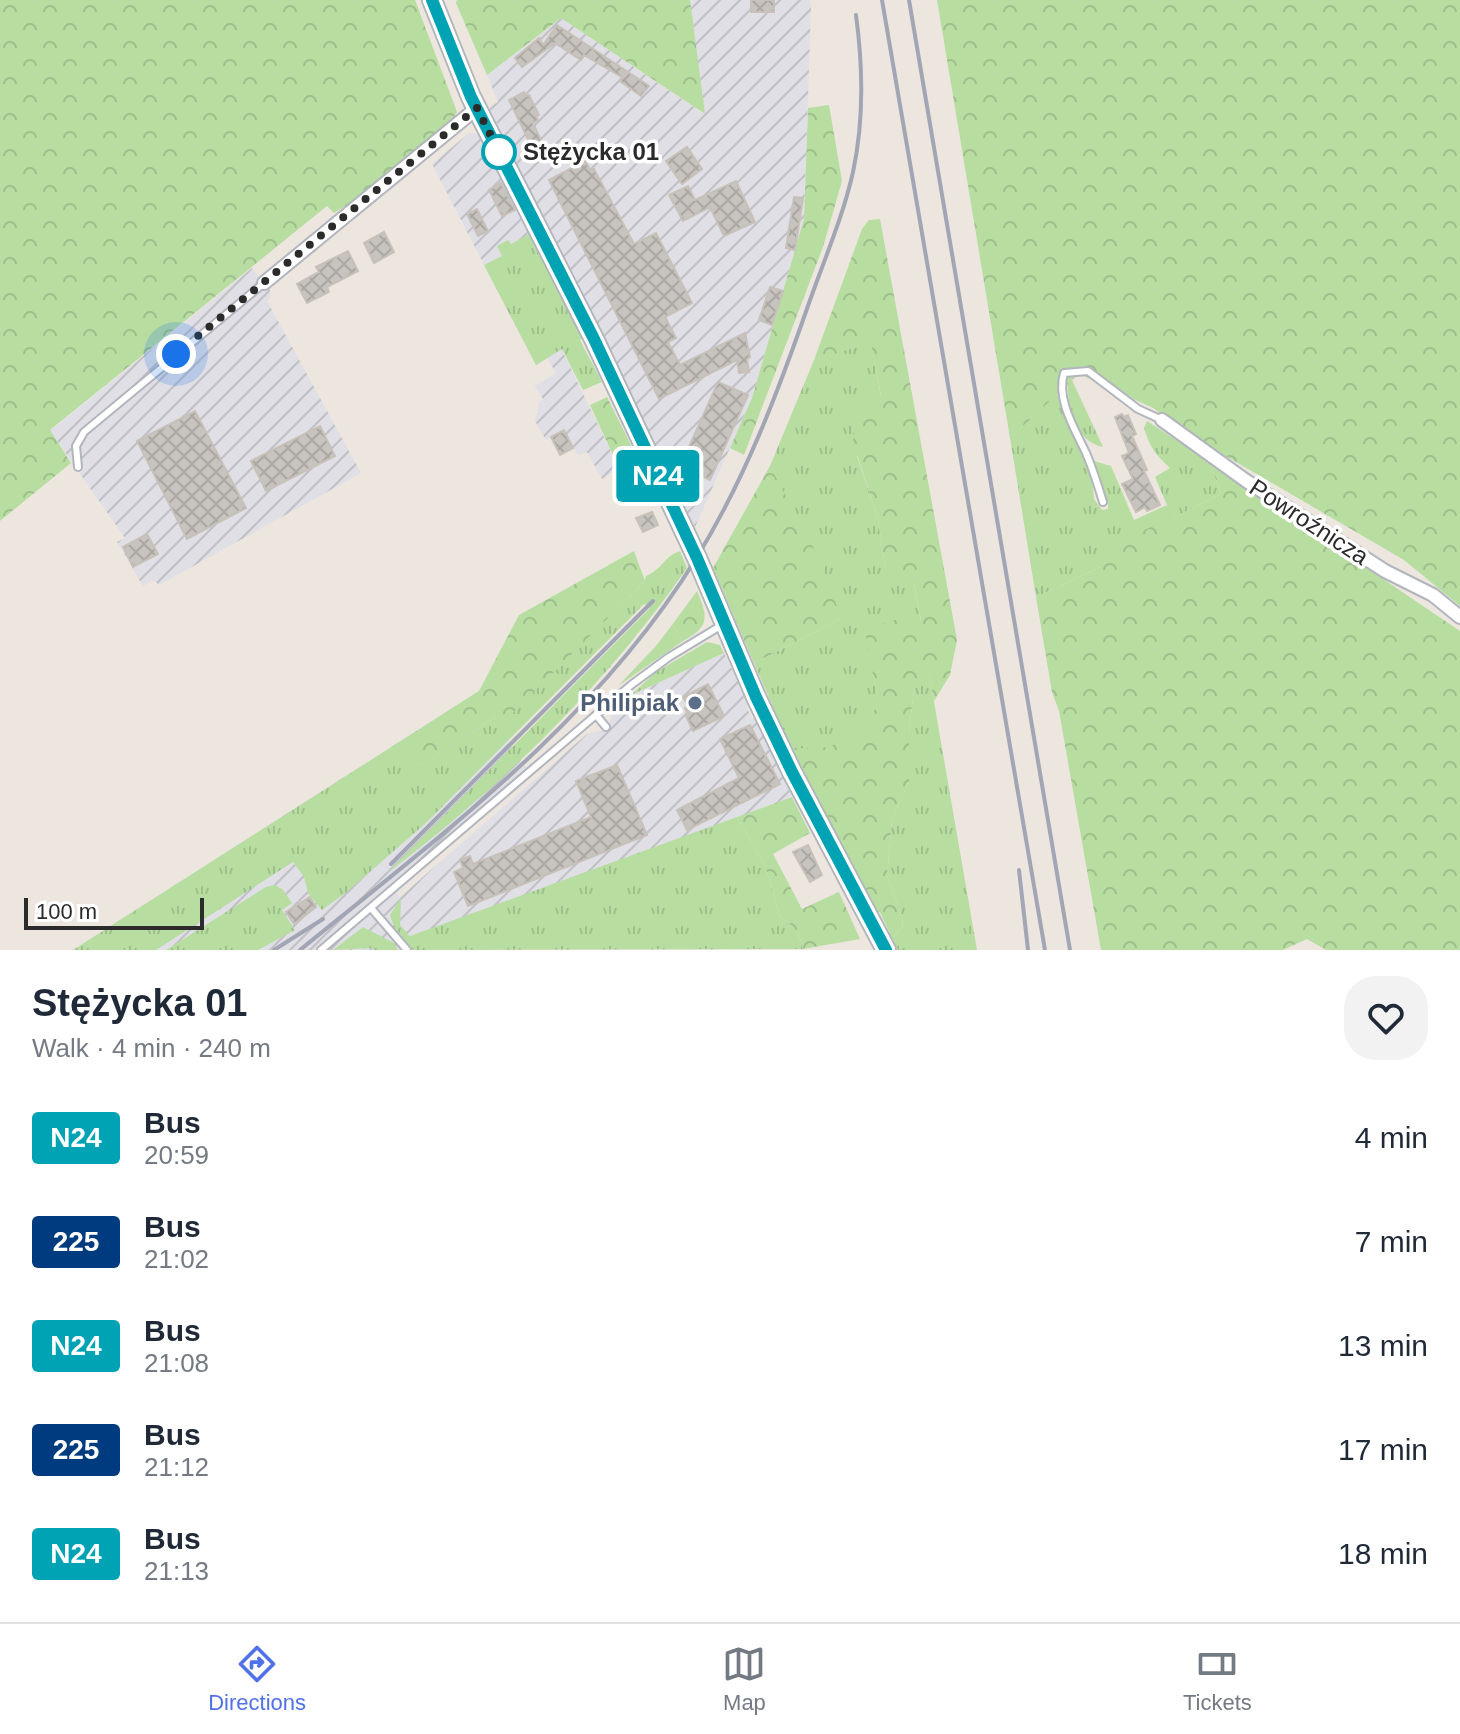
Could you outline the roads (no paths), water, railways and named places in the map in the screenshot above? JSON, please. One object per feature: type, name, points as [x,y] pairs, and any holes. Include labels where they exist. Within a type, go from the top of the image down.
[{"type":"main road","points":[[432,0],[477,108],[594,339],[697,558],[792,772],[859,912],[886,950]]},
{"type":"street","points":[[264,283],[477,108]]},
{"type":"street","name":"Powroźnicza","points":[[1162,420],[1245,480],[1385,571],[1433,595],[1460,617]]},
{"type":"lane","points":[[78,467],[76,446],[84,432],[264,283]]},
{"type":"lane","points":[[1103,502],[1094,473],[1073,429],[1061,385],[1064,373],[1088,371],[1138,409],[1162,420]]},
{"type":"lane","points":[[321,950],[659,663],[724,624]]},
{"type":"lane","points":[[596,715],[606,727]]},
{"type":"lane","points":[[371,908],[407,950]]},
{"type":"railway","points":[[882,0],[1045,950]]},
{"type":"railway","points":[[909,0],[1070,950]]},
{"type":"railway","points":[[300,950],[463,817],[566,721],[614,670],[658,615],[715,527],[760,433],[844,205],[857,153],[861,114],[856,15]]},
{"type":"railway","points":[[391,864],[653,601]]},
{"type":"railway","points":[[1019,870],[1028,950]]},
{"type":"railway","points":[[274,950],[323,919]]},
{"type":"place","name":"Stężycka 01","points":[[499,152]]},
{"type":"place","name":"Philipiak","points":[[695,703]]}]
